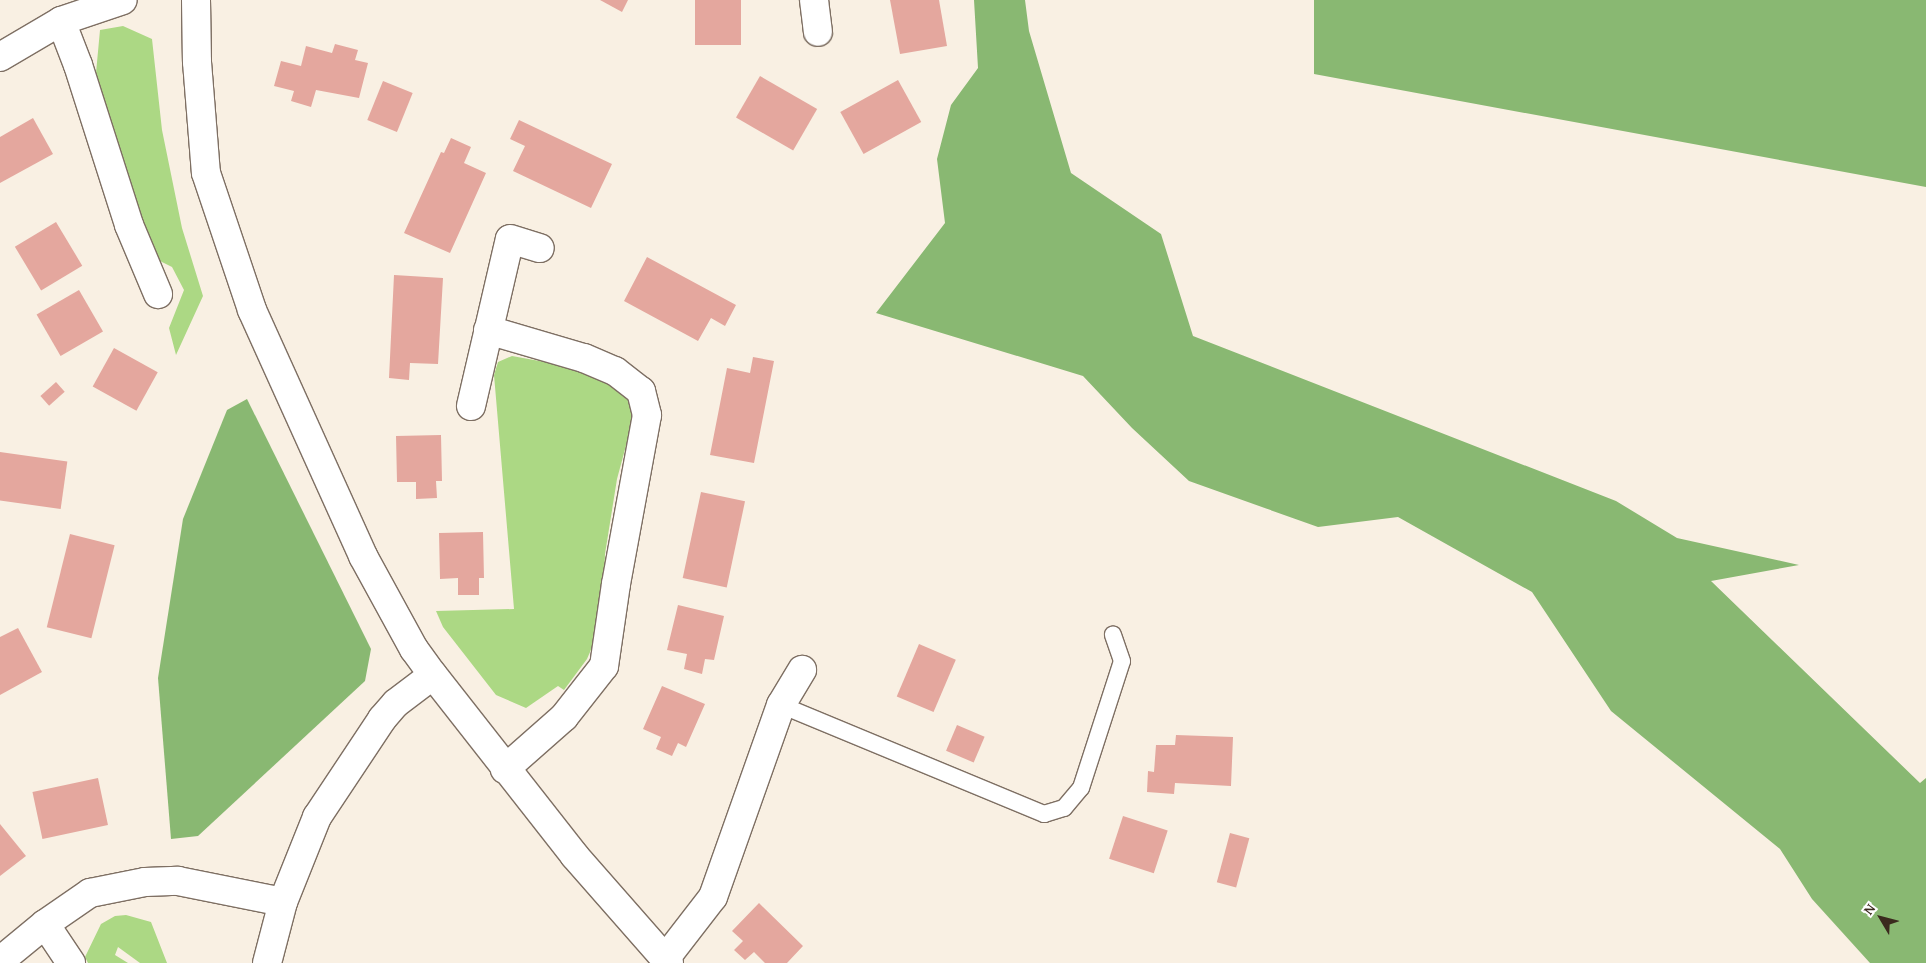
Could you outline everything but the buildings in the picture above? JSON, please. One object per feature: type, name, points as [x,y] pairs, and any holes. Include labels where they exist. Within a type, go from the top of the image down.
[{"type":"street","points":[[0,56],[60,21],[123,0]]},
{"type":"street","points":[[196,0],[197,62],[206,173],[252,310],[363,556],[414,649],[433,675],[574,855],[667,961],[713,897],[781,705],[802,670]]},
{"type":"street","points":[[814,0],[818,32]]},
{"type":"street","points":[[60,21],[78,65],[129,225],[158,294]]},
{"type":"street","points":[[471,406],[510,239],[540,248]]},
{"type":"street","points":[[488,330],[584,358],[615,371],[641,392],[647,415],[616,584],[604,666],[564,717],[505,769]]},
{"type":"street","points":[[268,963],[283,902],[317,817],[364,743],[396,703],[433,675]]},
{"type":"street","points":[[0,961],[45,924],[90,893],[145,882],[178,881],[283,902]]},
{"type":"street","points":[[45,924],[71,963]]},
{"type":"lane","points":[[781,705],[1044,814],[1064,808],[1082,788],[1122,661],[1113,636]]},
{"type":"green space","points":[[974,0],[1025,0],[1029,31],[1071,173],[1161,234],[1193,336],[1616,501],[1677,538],[1799,565],[1711,581],[1920,783],[1926,778],[1926,963],[1870,963],[1812,899],[1780,849],[1611,711],[1532,592],[1398,517],[1318,527],[1189,481],[1132,428],[1083,376],[876,313],[945,223],[937,159],[951,105],[978,68]]},
{"type":"green space","points":[[1314,0],[1926,0],[1926,187],[1314,74]]},
{"type":"green space","points":[[123,26],[152,39],[162,130],[182,228],[203,296],[176,355],[169,328],[184,290],[172,267],[158,260],[112,148],[96,73],[100,30]]},
{"type":"green space","points":[[512,356],[589,370],[631,396],[634,416],[617,479],[605,554],[603,611],[596,638],[587,659],[564,690],[558,686],[526,708],[496,695],[443,627],[436,611],[514,609],[494,375],[498,362]]},
{"type":"green space","points":[[247,399],[371,649],[365,681],[198,836],[171,839],[158,678],[183,519],[227,410]]},
{"type":"green space","points":[[126,915],[151,922],[167,963],[140,963],[118,947],[115,955],[128,963],[88,963],[85,957],[101,924],[115,916]]}]
